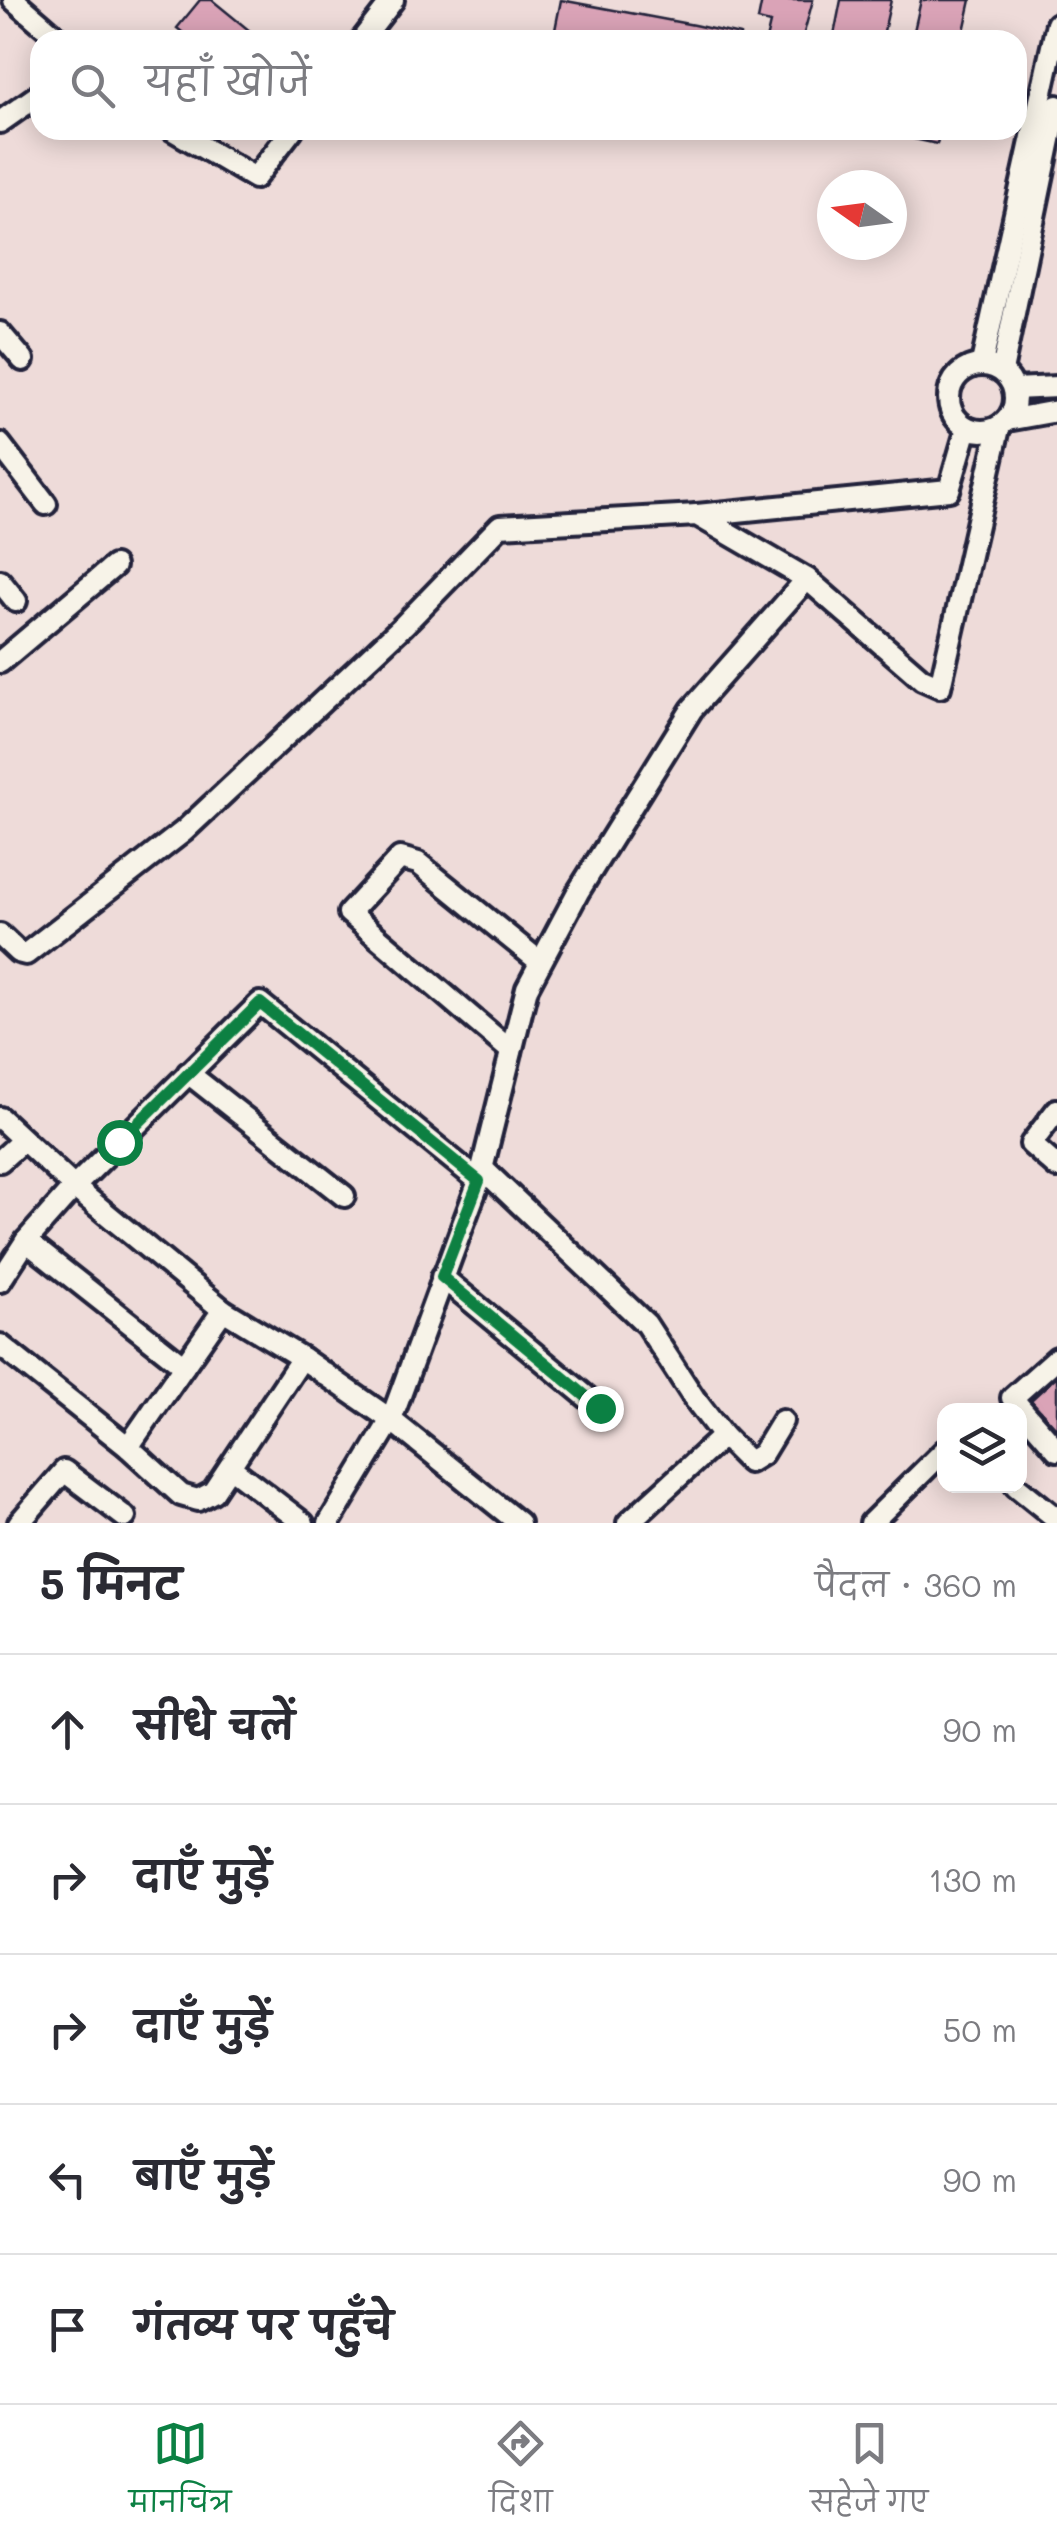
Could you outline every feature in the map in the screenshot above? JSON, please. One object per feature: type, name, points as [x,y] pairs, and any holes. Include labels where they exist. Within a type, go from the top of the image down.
[{"type":"street","points":[[14,0],[48,30]]},
{"type":"street","points":[[370,30],[394,0]]},
{"type":"street","points":[[992,367],[1057,24]]},
{"type":"street","points":[[0,122],[30,101]]},
{"type":"street","points":[[992,367],[1057,106]]},
{"type":"street","points":[[190,140],[255,178],[284,140]]},
{"type":"street","points":[[0,333],[23,360]]},
{"type":"street","points":[[697,516],[807,579],[922,679],[940,688],[1003,424],[1013,411],[1014,389],[992,367]]},
{"type":"street","points":[[992,367],[960,372],[949,391],[952,413],[967,428],[977,432],[1057,411]]},
{"type":"street","points":[[1014,389],[1057,387]]},
{"type":"street","points":[[0,935],[18,952],[26,954],[184,830],[404,625],[500,526],[697,516],[949,490],[967,428]]},
{"type":"street","points":[[0,444],[46,504]]},
{"type":"street","points":[[0,662],[114,566]]},
{"type":"street","points":[[330,1523],[391,1420],[481,1175],[526,988],[578,892],[692,709],[807,579]]},
{"type":"street","points":[[0,582],[16,601]]},
{"type":"street","points":[[511,1051],[349,913],[400,858],[418,862],[540,962]]},
{"type":"street","points":[[0,1280],[26,1242],[74,1187],[260,1003],[481,1175],[646,1324],[723,1436],[749,1462],[762,1454],[782,1420]]},
{"type":"street","points":[[188,1073],[344,1196]]},
{"type":"street","points":[[1057,1110],[1031,1144],[1057,1167]]},
{"type":"street","points":[[0,1118],[74,1187],[223,1310],[302,1358],[391,1420],[519,1523]]},
{"type":"street","points":[[0,1161],[23,1140]]},
{"type":"street","points":[[26,1242],[184,1366]]},
{"type":"street","points":[[442,1277],[600,1408]]},
{"type":"street","points":[[128,1447],[223,1310]]},
{"type":"street","points":[[0,1346],[128,1447],[180,1495],[198,1500],[213,1492],[302,1358]]},
{"type":"street","points":[[1057,1358],[1012,1398],[1057,1450]]},
{"type":"street","points":[[628,1523],[723,1436]]},
{"type":"street","points":[[870,1523],[937,1457]]},
{"type":"street","points":[[230,1467],[304,1523]]},
{"type":"street","points":[[19,1523],[64,1472],[124,1518]]},
{"type":"street","points":[[1025,1493],[1057,1519]]},
{"type":"street","points":[[480,1523],[496,1506]]},
{"type":"building","points":[[200,0],[212,0],[249,30],[180,30],[177,28]]},
{"type":"building","points":[[561,0],[717,30],[555,30]]},
{"type":"building","points":[[762,0],[813,0],[805,30],[768,30],[770,23],[758,20]]},
{"type":"building","points":[[841,0],[891,0],[884,30],[835,30]]},
{"type":"building","points":[[921,0],[971,0],[964,30],[914,30]]},
{"type":"building","points":[[1057,1376],[1057,1429],[1031,1400]]},
{"type":"route","points":[[119,1142],[260,1003],[479,1181],[442,1277],[600,1408]]}]
